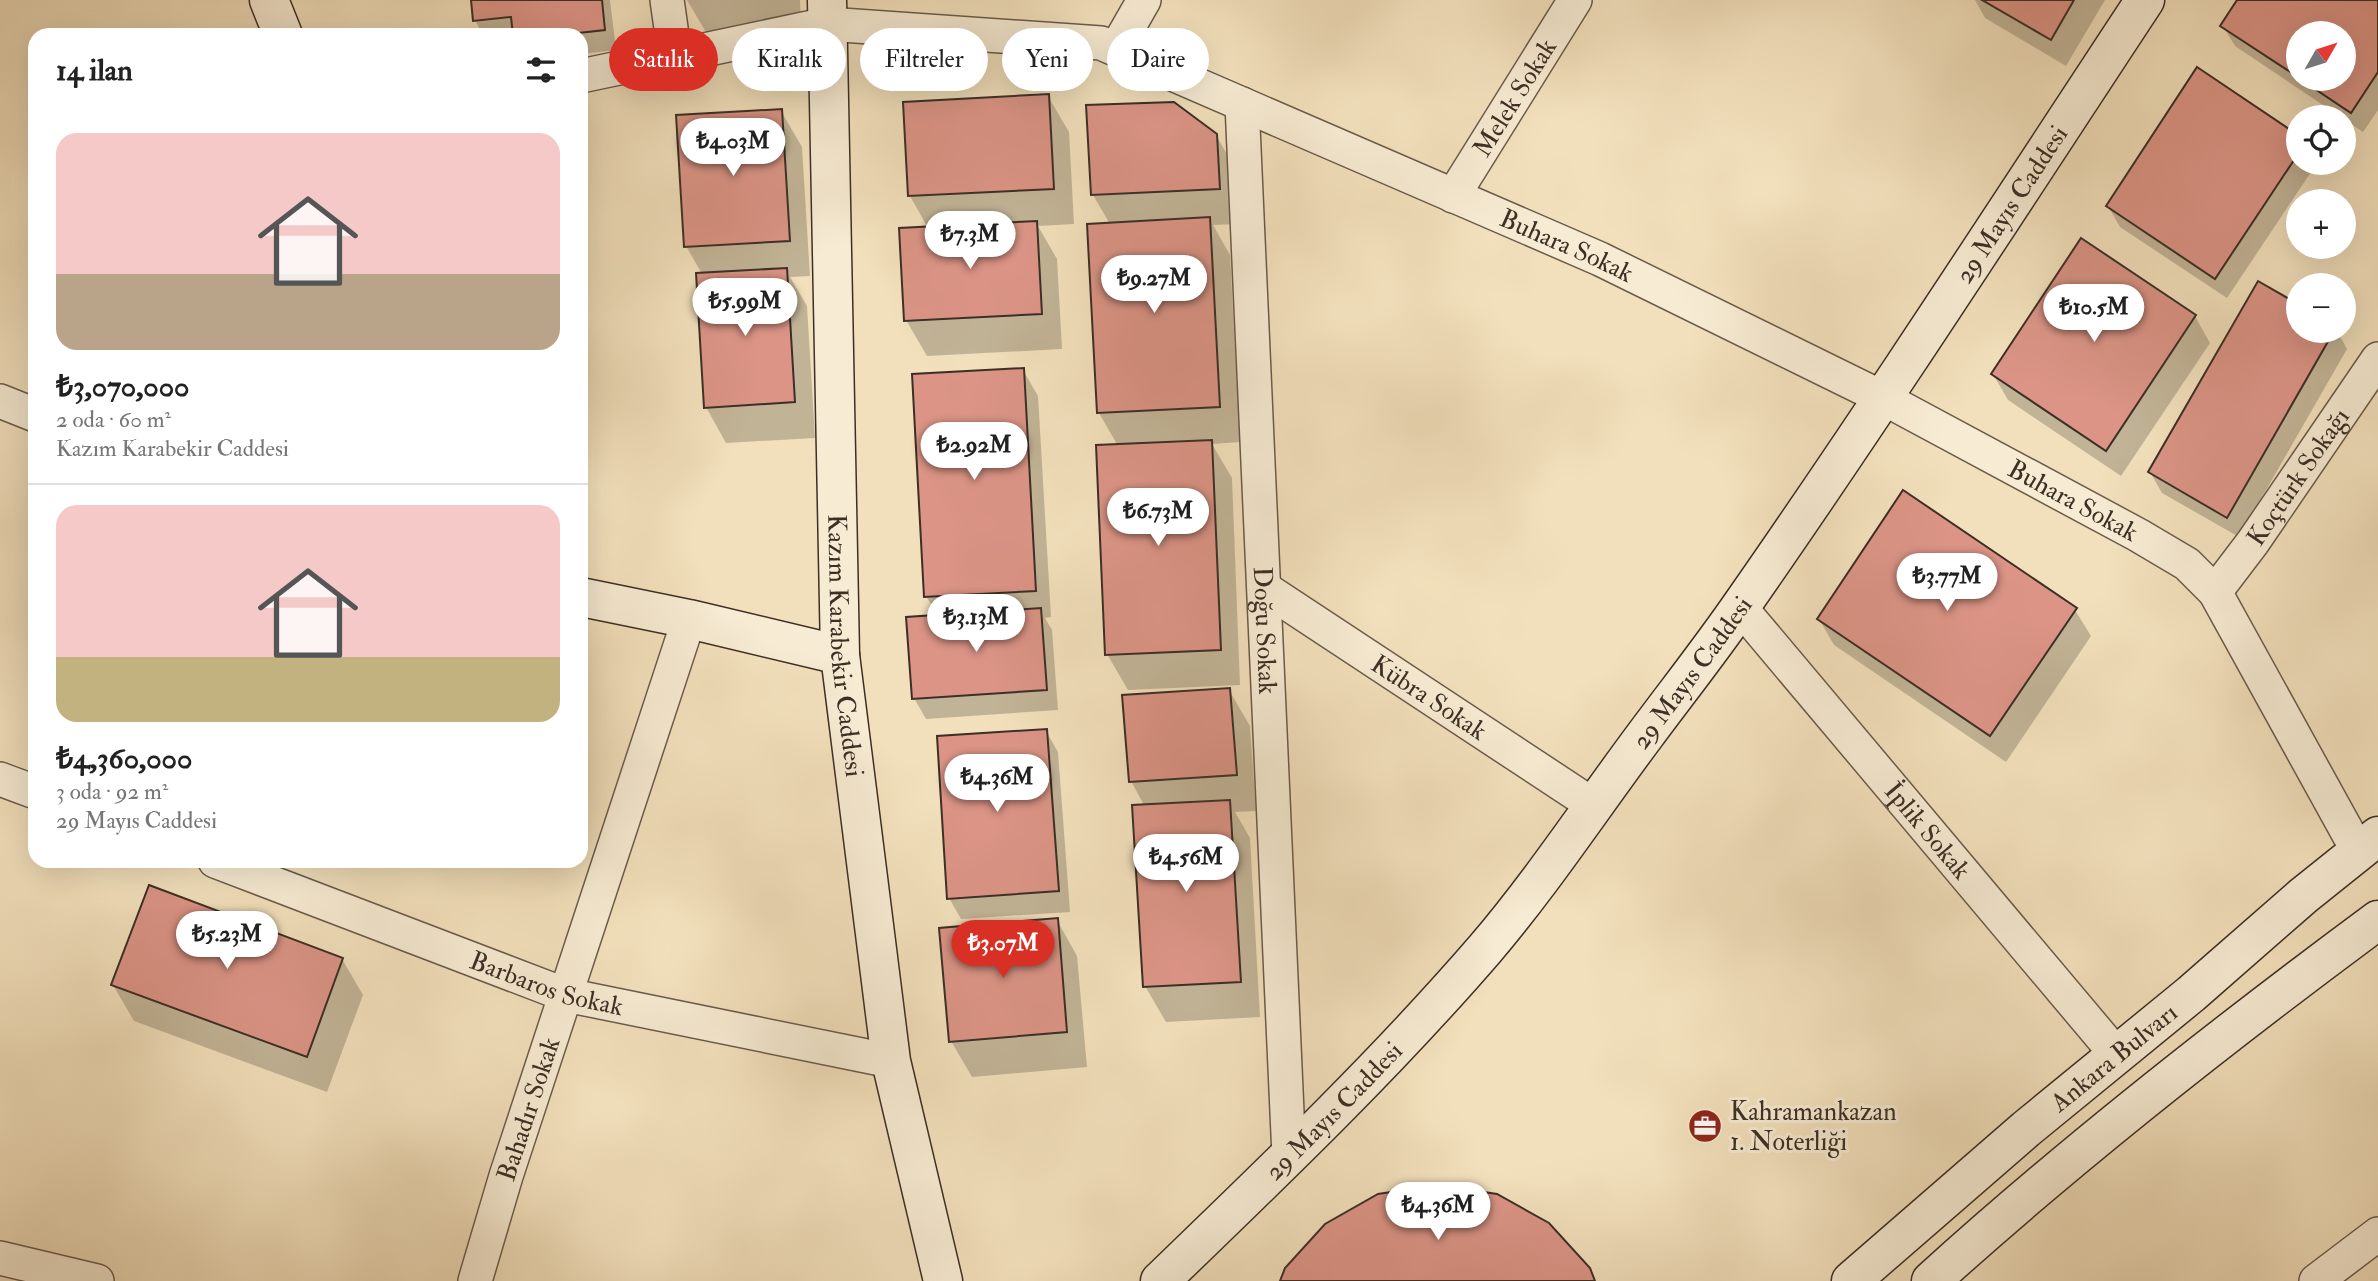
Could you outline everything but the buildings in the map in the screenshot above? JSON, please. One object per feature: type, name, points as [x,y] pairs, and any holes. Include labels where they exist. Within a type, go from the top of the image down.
[{"type":"street","points":[[269,0],[280,28]]},
{"type":"street","points":[[667,0],[671,28]]},
{"type":"street","points":[[1128,28],[1144,0]]},
{"type":"street","name":"Melek Sokak","points":[[1453,196],[1575,0]]},
{"type":"street","name":"29 Mayıs Caddesi","points":[[1160,1281],[1289,1157],[1484,950],[1545,874],[1740,607],[1883,398],[2145,0]]},
{"type":"street","name":"Buhara Sokak","points":[[718,44],[827,12],[1107,45]]},
{"type":"street","name":"Kazım Karabekir Caddesi","points":[[827,12],[840,655],[891,1060],[943,1281]]},
{"type":"street","name":"Buhara Sokak","points":[[588,75],[609,70]]},
{"type":"street","name":"Buhara Sokak","points":[[1209,90],[1600,259],[1883,398],[2187,564],[2215,592],[2368,844]]},
{"type":"street","name":"Doğu Sokak","points":[[1242,104],[1289,1157]]},
{"type":"street","name":"Koçtürk Sokağı","points":[[2215,592],[2253,542],[2378,359]]},
{"type":"street","points":[[0,401],[28,412]]},
{"type":"street","name":"Kübra Sokak","points":[[1264,588],[1593,805]]},
{"type":"street","points":[[588,598],[690,619],[840,655]]},
{"type":"street","name":"İplik Sokak","points":[[1740,607],[2116,1054]]},
{"type":"street","name":"Bahadır Sokak","points":[[475,1281],[506,1177],[690,619]]},
{"type":"street","points":[[0,779],[28,789]]},
{"type":"street","name":"Ankara Bulvarı","points":[[1851,1281],[2116,1054],[2368,844]]},
{"type":"street","name":"Barbaros Sokak","points":[[233,868],[566,995],[891,1060]]},
{"type":"street","name":"Ankara Bulvarı","points":[[1931,1281],[2000,1219],[2133,1110],[2261,1007],[2378,920]]},
{"type":"street","points":[[2316,1281],[2378,1234]]},
{"type":"street","points":[[0,1258],[97,1281]]},
{"type":"place","name":"Kahramankazan 1. Noterliği","points":[[1705,1126]]}]
